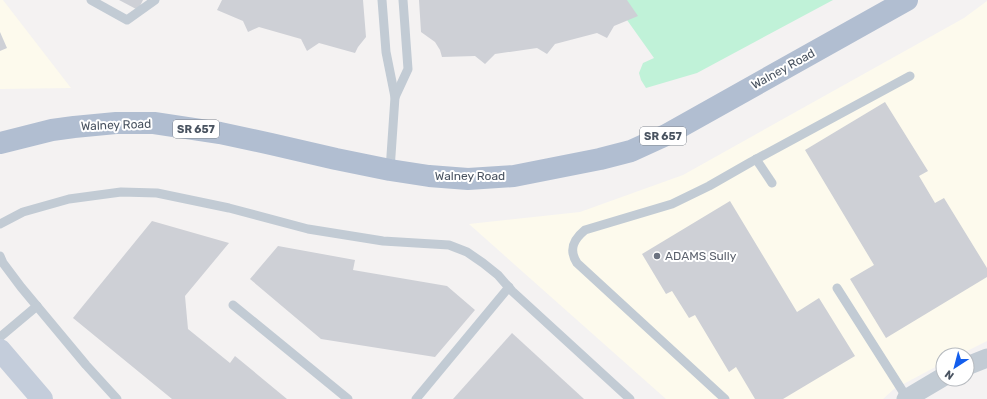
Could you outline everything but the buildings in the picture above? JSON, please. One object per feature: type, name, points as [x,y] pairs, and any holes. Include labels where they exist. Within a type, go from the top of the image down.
[{"type":"main road","name":"Walney Road","points":[[0,143],[74,127],[116,123],[154,123],[220,133],[336,159],[429,176],[460,178],[514,176],[600,160],[631,151],[673,131],[907,0]]},
{"type":"main road","points":[[0,350],[42,399]]},
{"type":"street","points":[[975,363],[987,358]]},
{"type":"street","points":[[906,399],[935,382]]},
{"type":"lane","points":[[91,0],[128,20],[155,0]]},
{"type":"lane","points":[[382,0],[386,52],[396,97],[390,170]]},
{"type":"lane","points":[[396,97],[408,69],[403,0]]},
{"type":"lane","points":[[725,399],[584,270],[573,258],[573,243],[585,230],[672,204],[709,186],[910,76]]},
{"type":"lane","points":[[756,159],[772,184]]},
{"type":"lane","points":[[0,224],[23,212],[69,199],[121,192],[157,193],[229,208],[308,229],[383,241],[449,245],[467,252],[498,275],[509,288],[630,399]]},
{"type":"lane","points":[[0,256],[3,263],[37,306],[86,365],[117,399]]},
{"type":"lane","points":[[416,399],[509,288]]},
{"type":"lane","points":[[837,288],[906,399]]},
{"type":"lane","points":[[233,305],[348,399]]},
{"type":"lane","points":[[0,337],[37,306]]},
{"type":"shaded area","points":[[0,0],[3,0],[71,88],[0,89]]},
{"type":"shaded area","points":[[987,1],[987,341],[975,347],[935,347],[935,367],[894,389],[883,399],[666,399],[469,224],[580,212],[683,175],[964,18]]},
{"type":"green space","points":[[627,0],[833,0],[697,73],[646,88],[639,73],[643,63],[654,58],[627,20]]},
{"type":"place","name":"ADAMS Sully","points":[[657,256]]}]
